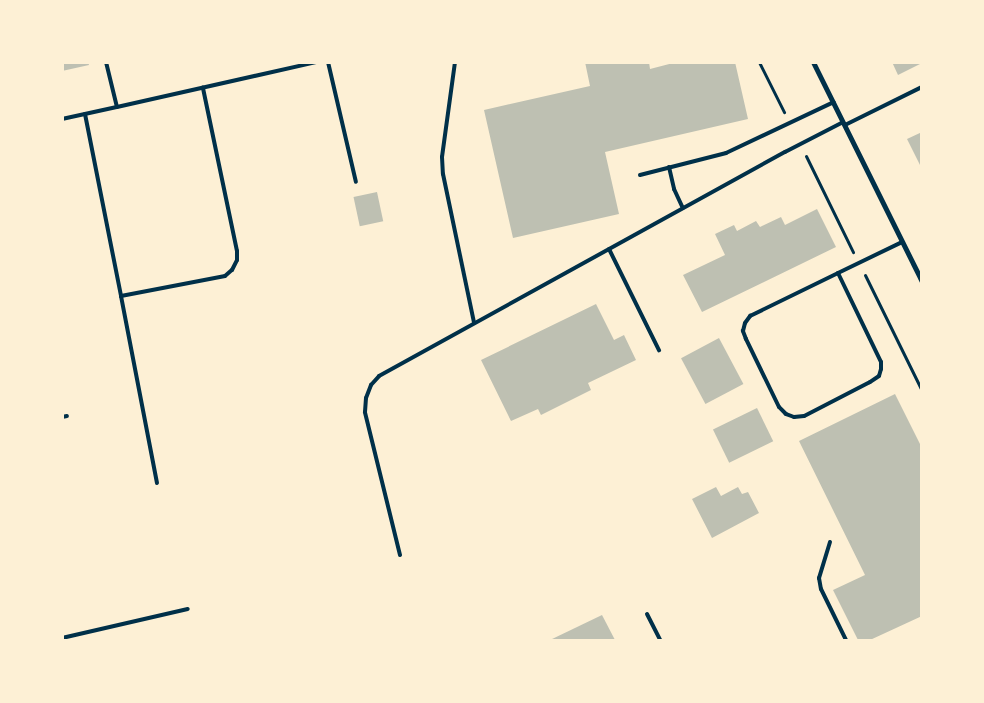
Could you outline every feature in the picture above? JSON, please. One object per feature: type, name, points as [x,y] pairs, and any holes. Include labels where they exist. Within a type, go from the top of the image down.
[{"type":"street","points":[[813,62],[922,282]]},
{"type":"lane","points":[[106,62],[117,107]]},
{"type":"lane","points":[[62,119],[316,62]]},
{"type":"lane","points":[[328,62],[356,182]]},
{"type":"lane","points":[[455,62],[442,157],[443,174],[474,323]]},
{"type":"lane","points":[[400,555],[365,412],[366,398],[371,385],[379,376],[800,144],[922,87]]},
{"type":"lane","points":[[121,296],[225,276],[232,270],[237,260],[238,251],[203,88]]},
{"type":"lane","points":[[640,175],[726,153],[834,102]]},
{"type":"lane","points":[[86,114],[157,484]]},
{"type":"lane","points":[[669,167],[676,195],[683,208]]},
{"type":"lane","points":[[838,273],[880,362],[879,376],[804,416],[794,417],[779,407],[746,339],[743,331],[745,323],[750,316],[838,273],[902,242]]},
{"type":"lane","points":[[609,249],[659,350]]},
{"type":"lane","points":[[830,542],[821,566],[821,589],[846,640]]},
{"type":"lane","points":[[62,638],[188,609]]},
{"type":"lane","points":[[647,614],[660,640]]},
{"type":"path","points":[[759,62],[790,123]]},
{"type":"path","points":[[800,144],[922,391]]},
{"type":"building","points":[[62,62],[88,62],[89,65],[62,71]]},
{"type":"building","points":[[585,62],[649,62],[650,69],[677,62],[735,62],[748,119],[605,152],[619,214],[513,238],[484,110],[590,86]]},
{"type":"building","points":[[892,62],[922,62],[922,63],[898,75]]},
{"type":"building","points":[[922,132],[922,169],[907,139]]},
{"type":"building","points":[[377,192],[383,221],[360,226],[354,197]]},
{"type":"building","points":[[817,209],[836,247],[702,312],[683,275],[725,255],[715,234],[734,225],[737,231],[756,221],[760,227],[781,217],[785,225]]},
{"type":"building","points":[[596,304],[614,340],[624,335],[636,360],[588,383],[591,390],[541,415],[538,409],[511,421],[481,360]]},
{"type":"building","points":[[719,338],[743,384],[705,404],[681,358]]},
{"type":"building","points":[[895,394],[922,448],[922,616],[870,640],[858,640],[833,590],[865,575],[799,441]]},
{"type":"building","points":[[757,408],[773,441],[729,463],[713,429]]},
{"type":"building","points":[[716,487],[721,496],[738,487],[742,494],[748,492],[759,513],[712,538],[692,499]]},
{"type":"building","points":[[602,615],[615,640],[550,640]]}]
